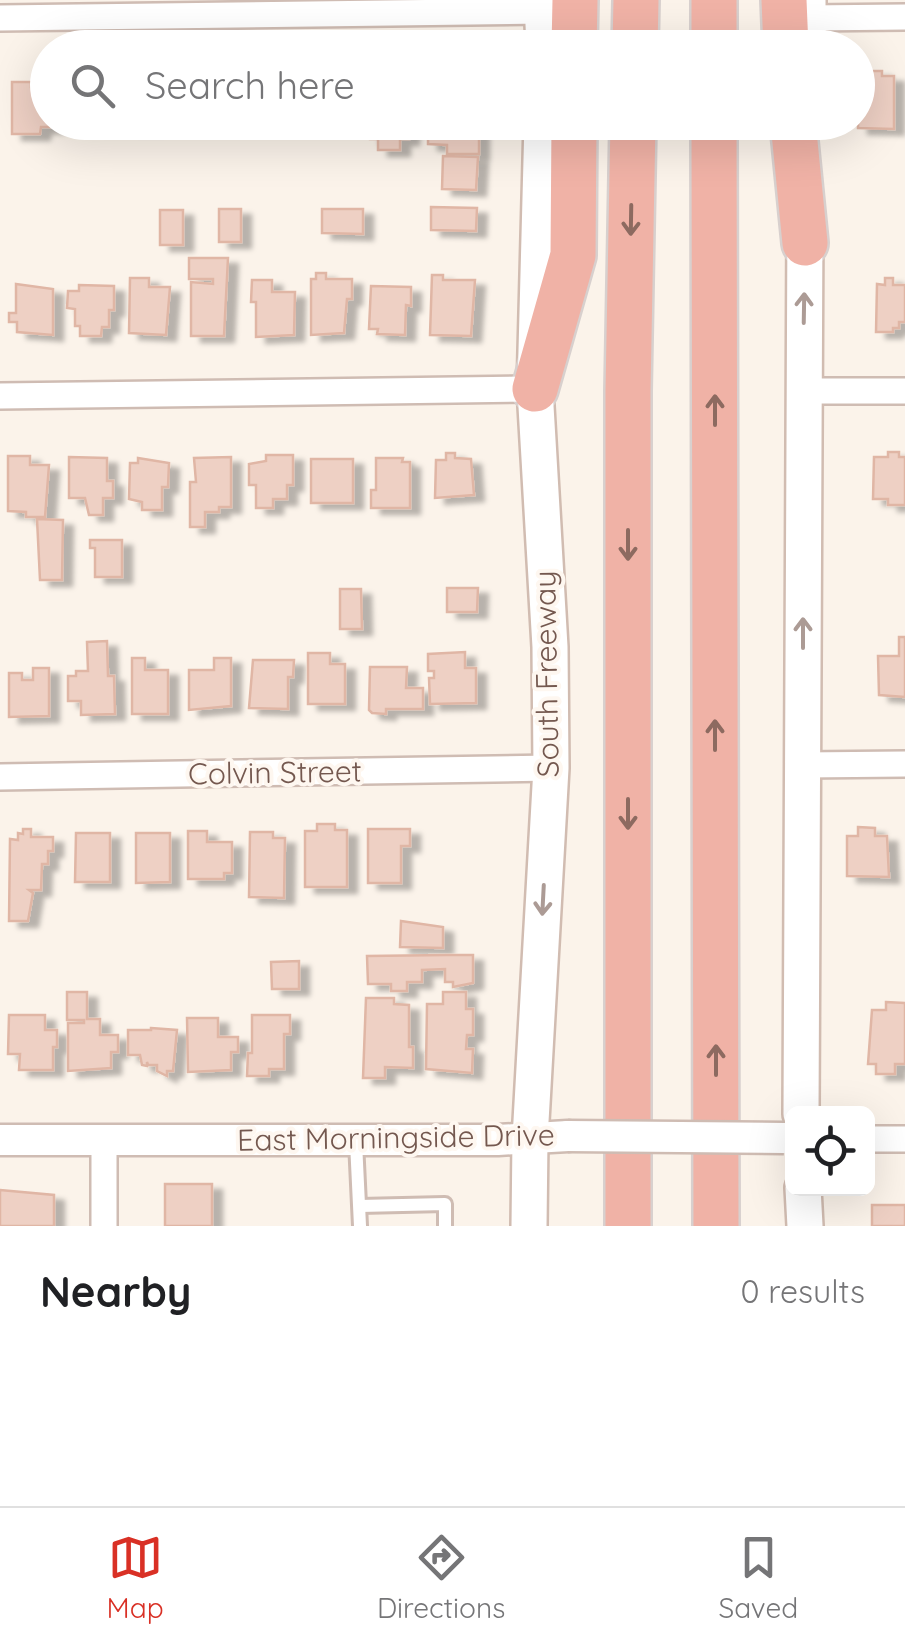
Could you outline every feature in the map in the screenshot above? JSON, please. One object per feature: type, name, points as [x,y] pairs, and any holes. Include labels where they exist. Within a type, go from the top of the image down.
[{"type":"highway","points":[[635,30],[636,0]]},
{"type":"highway","points":[[714,0],[714,30]]},
{"type":"highway","points":[[553,4],[565,30]]},
{"type":"highway","points":[[536,390],[573,255],[574,140]]},
{"type":"highway","points":[[628,1226],[628,391],[633,140]]},
{"type":"highway","points":[[714,140],[717,1215]]},
{"type":"highway","points":[[796,140],[805,243]]},
{"type":"highway","points":[[609,1226],[619,1172],[628,1062]]},
{"type":"main road","points":[[548,30],[553,4]]},
{"type":"main road","name":"South Freeway","points":[[529,1226],[550,768],[550,647],[536,390],[542,140]]},
{"type":"main road","points":[[793,1106],[803,765],[807,140]]},
{"type":"main road","points":[[803,1196],[805,1226]]},
{"type":"street","points":[[0,18],[553,4]]},
{"type":"street","points":[[799,23],[905,17]]},
{"type":"street","points":[[0,396],[536,390]]},
{"type":"street","points":[[803,391],[905,392]]},
{"type":"street","points":[[803,765],[905,764]]},
{"type":"street","name":"Colvin Street","points":[[0,777],[550,768]]},
{"type":"street","name":"East Morningside Drive","points":[[0,1140],[530,1140],[785,1130]]},
{"type":"street","points":[[875,1139],[905,1139]]},
{"type":"street","points":[[104,1140],[104,1226]]},
{"type":"lane","points":[[356,1140],[360,1226]]},
{"type":"lane","points":[[360,1206],[445,1204],[445,1226]]},
{"type":"building","points":[[875,71],[882,71],[882,76],[894,76],[894,129],[875,128]]},
{"type":"building","points":[[12,82],[30,82],[30,134],[12,134]]},
{"type":"building","points":[[378,140],[400,140],[400,150],[378,150]]},
{"type":"building","points":[[428,140],[479,140],[479,154],[447,154],[447,145],[428,144]]},
{"type":"building","points":[[443,156],[478,157],[476,190],[442,189]]},
{"type":"building","points":[[431,207],[477,208],[476,231],[431,230]]},
{"type":"building","points":[[219,209],[241,209],[241,242],[219,242]]},
{"type":"building","points":[[322,209],[363,209],[363,234],[322,233]]},
{"type":"building","points":[[160,210],[183,210],[183,245],[160,245]]},
{"type":"building","points":[[189,258],[228,258],[224,336],[191,336],[191,282],[213,284],[213,279],[189,279]]},
{"type":"building","points":[[316,273],[326,273],[326,279],[352,279],[344,333],[311,335],[311,279],[316,279]]},
{"type":"building","points":[[432,275],[443,275],[443,280],[475,280],[471,336],[430,335]]},
{"type":"building","points":[[130,278],[149,278],[149,287],[170,287],[166,335],[129,333]]},
{"type":"building","points":[[885,278],[893,278],[893,285],[905,285],[905,322],[899,322],[899,328],[893,328],[893,332],[876,332],[877,284],[885,285]]},
{"type":"building","points":[[252,280],[272,280],[272,292],[295,292],[294,335],[256,337]]},
{"type":"building","points":[[16,284],[53,289],[53,335],[17,332],[17,322],[9,322],[9,313],[16,313]]},
{"type":"building","points":[[79,285],[114,286],[114,310],[109,310],[109,327],[102,327],[101,336],[80,336],[80,326],[75,326],[75,309],[67,308],[68,291],[79,291]]},
{"type":"building","points":[[371,286],[411,287],[405,335],[377,334],[378,329],[369,329]]},
{"type":"building","points":[[888,452],[899,452],[899,457],[905,457],[905,505],[888,505],[888,499],[873,499],[874,457],[888,457]]},
{"type":"building","points":[[446,453],[471,459],[474,495],[435,498],[436,460],[446,460]]},
{"type":"building","points":[[266,455],[293,455],[293,485],[287,485],[287,499],[273,499],[273,508],[256,508],[256,485],[249,485],[249,464],[266,461]]},
{"type":"building","points":[[8,456],[30,456],[30,465],[49,465],[45,517],[26,517],[26,512],[8,511]]},
{"type":"building","points":[[69,457],[107,458],[107,481],[113,481],[113,498],[103,498],[103,515],[89,515],[85,498],[69,498]]},
{"type":"building","points":[[231,457],[231,507],[205,512],[205,527],[190,527],[190,482],[196,482],[194,458]]},
{"type":"building","points":[[138,458],[169,463],[168,487],[162,487],[162,510],[142,510],[142,502],[129,499],[130,463],[138,463]]},
{"type":"building","points":[[376,458],[403,458],[402,462],[410,462],[410,508],[371,508],[371,490],[376,490]]},
{"type":"building","points":[[311,459],[353,459],[353,503],[311,503]]},
{"type":"building","points":[[37,519],[63,520],[62,580],[40,580]]},
{"type":"building","points":[[90,540],[122,540],[122,577],[95,577],[95,548],[90,548]]},
{"type":"building","points":[[447,588],[478,588],[477,612],[447,612]]},
{"type":"building","points":[[340,589],[361,589],[362,629],[340,629]]},
{"type":"building","points":[[899,637],[905,637],[905,697],[879,695],[878,656],[899,656]]},
{"type":"building","points":[[107,641],[108,676],[114,676],[115,714],[81,715],[81,701],[68,701],[68,676],[88,671],[87,642]]},
{"type":"building","points":[[465,652],[465,668],[476,668],[476,703],[430,704],[429,678],[434,678],[434,671],[428,671],[428,654]]},
{"type":"building","points":[[308,653],[330,653],[330,664],[345,664],[345,704],[308,704]]},
{"type":"building","points":[[132,658],[145,658],[145,670],[168,670],[168,714],[132,714]]},
{"type":"building","points":[[214,658],[231,658],[231,706],[189,710],[189,670],[214,670]]},
{"type":"building","points":[[253,660],[294,660],[293,677],[288,677],[288,709],[249,708]]},
{"type":"building","points":[[370,667],[407,667],[406,688],[423,688],[423,709],[372,713]]},
{"type":"building","points":[[33,668],[49,668],[49,716],[9,717],[9,673],[22,673],[22,680],[33,680]]},
{"type":"building","points":[[317,824],[335,824],[335,830],[347,830],[347,887],[305,887],[305,831],[317,831]]},
{"type":"building","points":[[858,827],[875,828],[875,836],[887,836],[889,877],[847,876],[847,836],[858,836]]},
{"type":"building","points":[[23,829],[31,829],[31,837],[53,837],[53,851],[48,851],[48,864],[42,864],[41,890],[29,890],[33,893],[28,921],[9,921],[10,839],[18,840]]},
{"type":"building","points":[[368,829],[410,829],[410,846],[401,846],[401,883],[368,883]]},
{"type":"building","points":[[188,831],[207,831],[207,842],[232,842],[232,873],[224,873],[224,879],[188,879]]},
{"type":"building","points":[[250,832],[273,832],[273,838],[285,838],[284,898],[249,897]]},
{"type":"building","points":[[76,833],[110,833],[110,882],[75,882]]},
{"type":"building","points":[[136,833],[170,833],[170,882],[136,883]]},
{"type":"building","points":[[401,921],[443,927],[443,948],[400,947]]},
{"type":"building","points":[[473,955],[473,983],[453,987],[453,982],[445,982],[445,969],[422,970],[422,982],[407,982],[407,991],[391,991],[391,984],[368,984],[367,956]]},
{"type":"building","points":[[299,961],[299,989],[272,989],[271,962]]},
{"type":"building","points":[[67,992],[87,992],[87,1019],[100,1019],[100,1035],[118,1035],[118,1052],[111,1052],[111,1068],[68,1071],[68,1023],[84,1020],[67,1020]]},
{"type":"building","points":[[443,992],[466,992],[466,1009],[473,1009],[473,1035],[467,1035],[466,1049],[473,1049],[472,1073],[426,1069],[427,1004],[443,1004]]},
{"type":"building","points":[[366,998],[394,998],[394,1004],[409,1005],[413,1068],[385,1067],[385,1078],[363,1078]]},
{"type":"building","points":[[886,1002],[905,1003],[905,1064],[895,1064],[895,1074],[876,1074],[876,1064],[868,1064],[872,1010],[886,1010]]},
{"type":"building","points":[[9,1015],[45,1015],[45,1030],[57,1030],[53,1070],[19,1070],[20,1054],[8,1054]]},
{"type":"building","points":[[252,1015],[290,1015],[290,1034],[284,1034],[284,1069],[269,1069],[269,1076],[247,1076],[248,1053],[252,1053]]},
{"type":"building","points":[[187,1018],[218,1018],[218,1037],[238,1037],[238,1052],[231,1052],[231,1070],[188,1072]]},
{"type":"building","points":[[128,1030],[177,1030],[173,1071],[167,1071],[167,1076],[157,1071],[157,1065],[142,1065],[140,1055],[128,1055]]},
{"type":"building","points":[[165,1184],[212,1184],[212,1226],[165,1226]]},
{"type":"building","points":[[0,1190],[54,1195],[54,1226],[0,1226]]},
{"type":"building","points":[[872,1205],[905,1205],[905,1226],[872,1226]]}]
